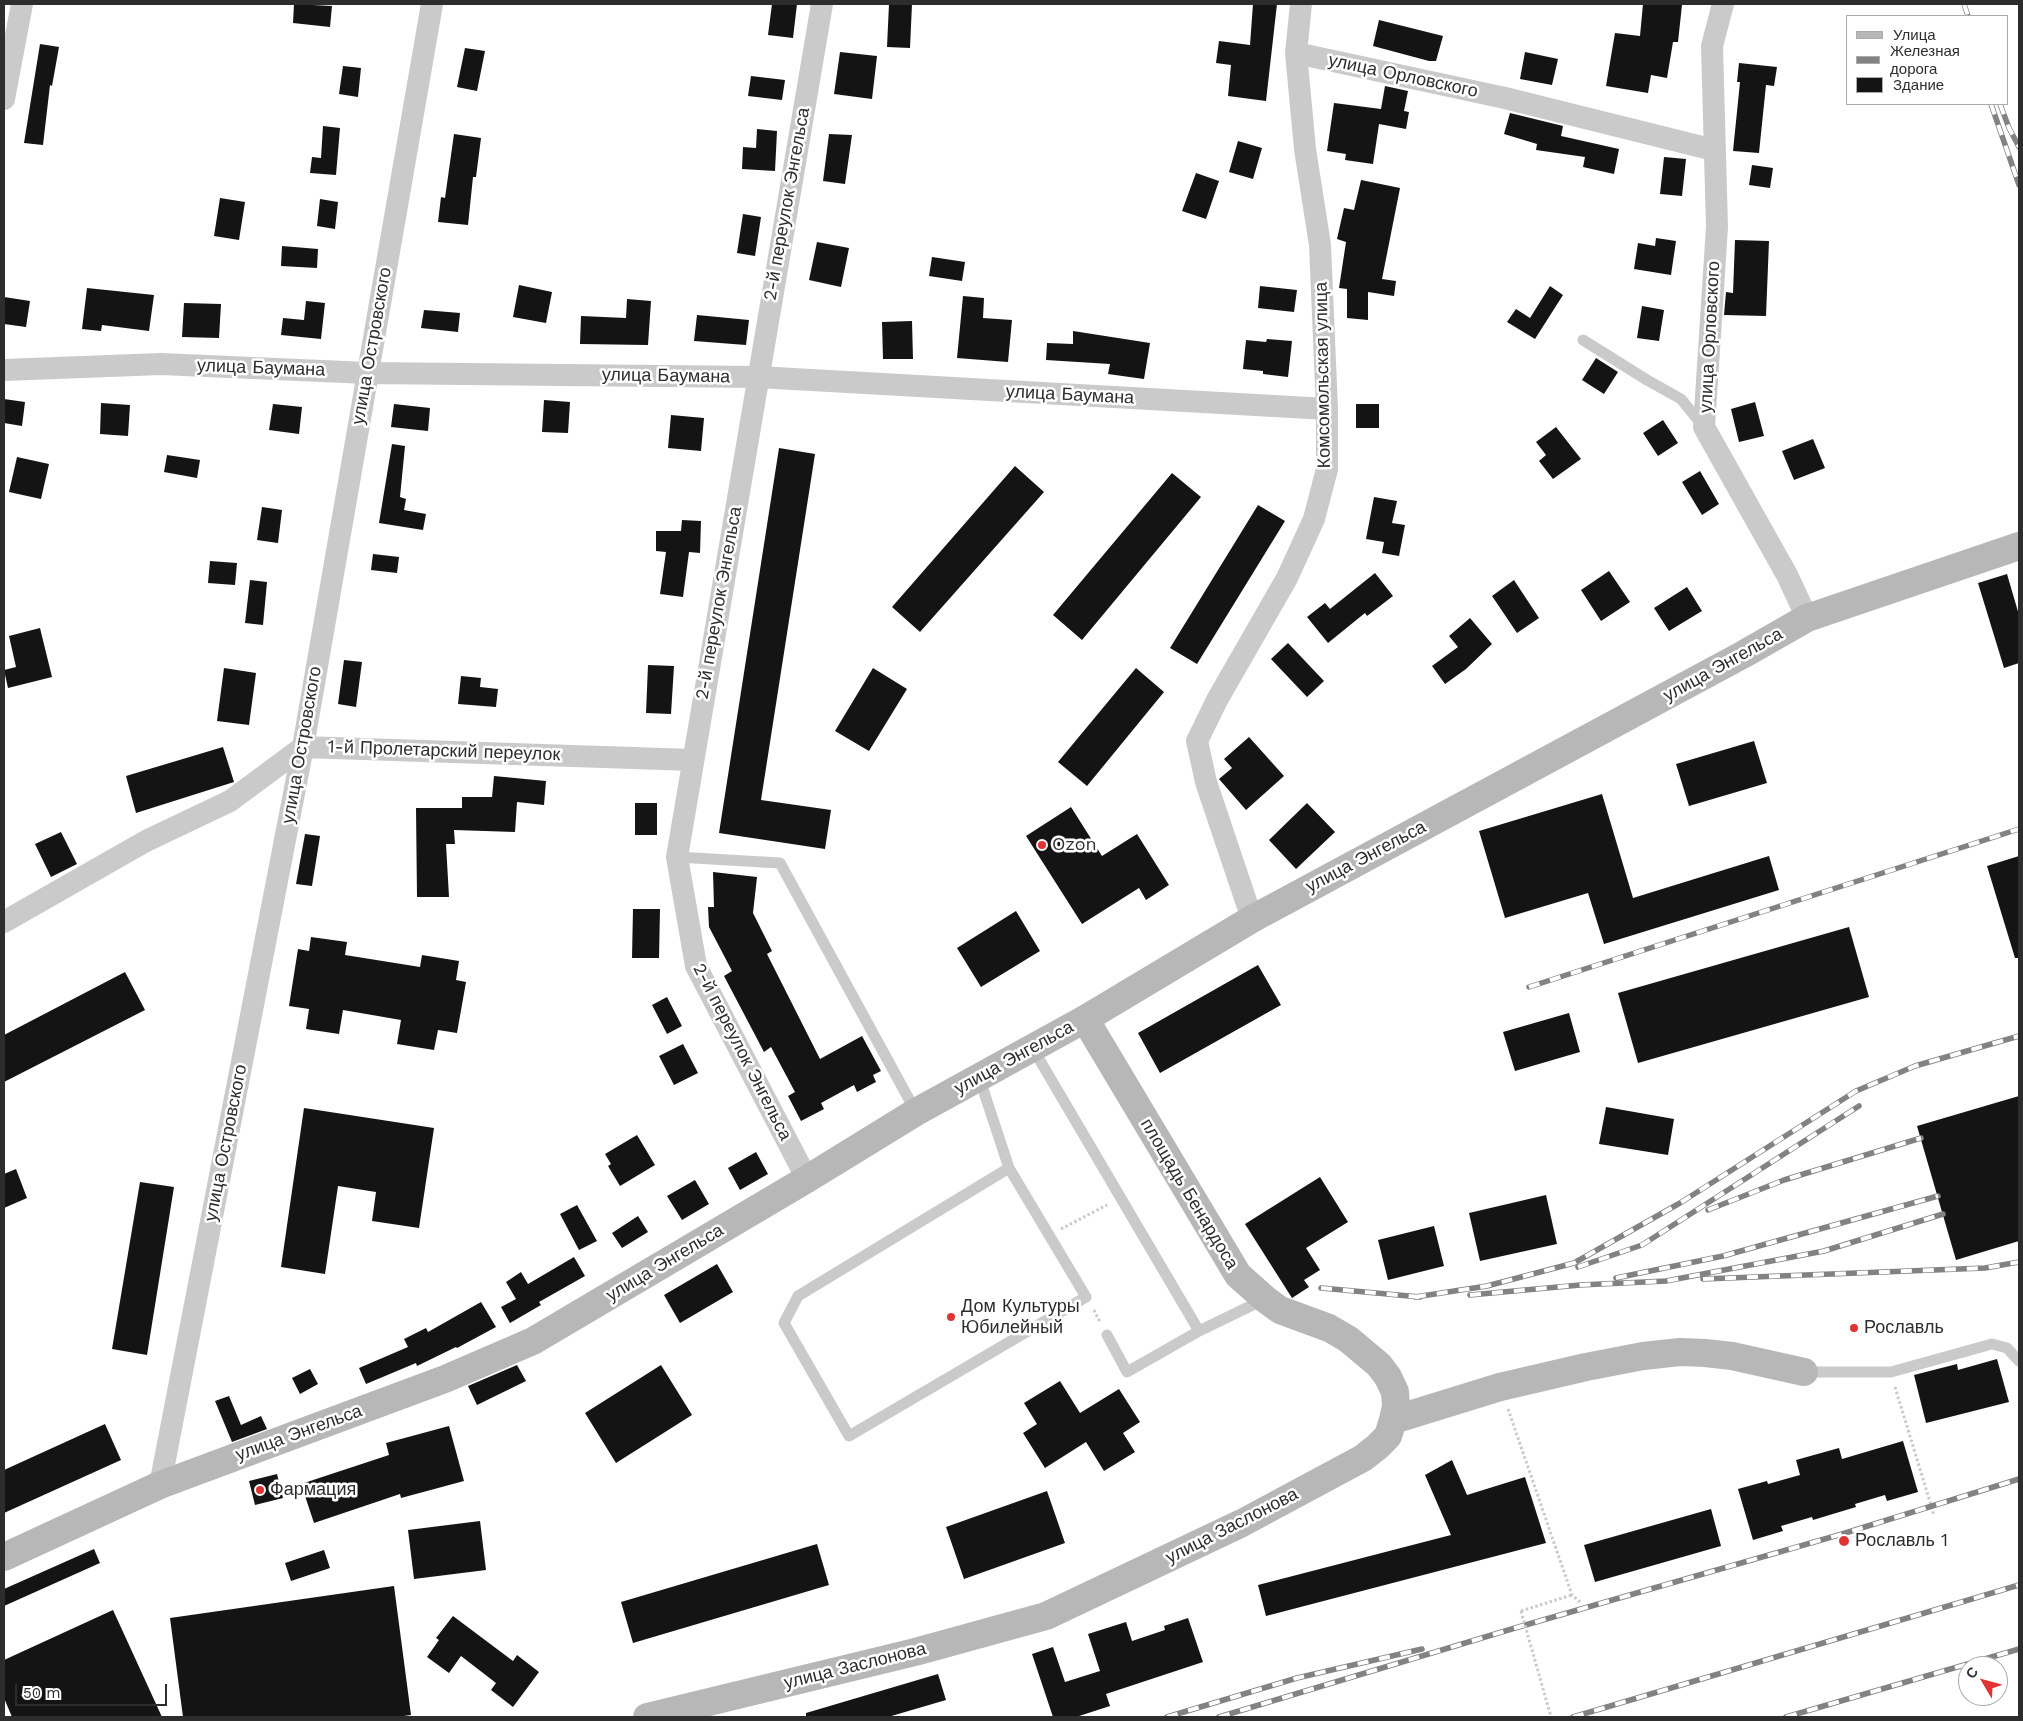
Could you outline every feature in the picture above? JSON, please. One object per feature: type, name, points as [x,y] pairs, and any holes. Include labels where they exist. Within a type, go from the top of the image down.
[{"type":"street","points":[[4,99],[22,4]]},
{"type":"street","name":"улица Островского","points":[[160,1485],[303,746],[432,4]]},
{"type":"street","name":"2-й переулок Энгельса","points":[[807,1179],[696,966],[677,856],[822,4]]},
{"type":"street","name":"Комсомольская улица","points":[[1252,919],[1206,782],[1197,742],[1217,700],[1287,578],[1314,519],[1327,469],[1327,409],[1320,245],[1305,149],[1296,53],[1301,4]]},
{"type":"street","name":"улица Орловского","points":[[1723,4],[1712,46],[1716,227],[1704,427],[1787,574],[1807,618]]},
{"type":"street","name":"улица Орловского","points":[[1296,53],[1505,98],[1714,150]]},
{"type":"street","name":"улица Баумана","points":[[4,370],[161,364],[368,373],[758,377],[1327,409]]},
{"type":"street","name":"улица Энгельса","points":[[4,1557],[160,1485],[445,1379],[533,1341],[807,1179],[916,1112],[1084,1019],[1252,919],[1735,659],[1807,618],[2019,546]]},
{"type":"street","name":"1-й Пролетарский переулок","points":[[4,922],[146,841],[230,802],[303,746],[693,760]]},
{"type":"street","name":"площадь Бенардоса","points":[[1084,1019],[1238,1276],[1280,1310],[1329,1328],[1348,1339],[1379,1365],[1388,1377],[1395,1392],[1396,1406],[1393,1420]]},
{"type":"street","points":[[1393,1420],[1500,1387],[1643,1356],[1680,1352],[1705,1353],[1732,1356],[1804,1372]]},
{"type":"street","name":"улица Заслонова","points":[[646,1717],[915,1652],[1046,1616],[1242,1523],[1363,1458],[1388,1436],[1393,1420]]},
{"type":"lane","points":[[1583,340],[1681,399],[1704,427]]},
{"type":"lane","points":[[677,856],[780,863],[916,1112]]},
{"type":"lane","points":[[1032,1047],[1198,1331]]},
{"type":"lane","points":[[979,1077],[1009,1168],[1086,1297],[849,1436],[784,1323],[798,1296],[1009,1168]]},
{"type":"lane","points":[[1107,1335],[1126,1372],[1198,1331],[1265,1299]]},
{"type":"lane","points":[[1804,1372],[1890,1372],[1992,1344],[2006,1348],[2019,1362]]},
{"type":"path","points":[[1050,1235],[1121,1198]]},
{"type":"path","points":[[1086,1297],[1107,1335]]},
{"type":"path","points":[[1890,1372],[1934,1515]]},
{"type":"path","points":[[1500,1387],[1572,1595],[1580,1602]]},
{"type":"path","points":[[1551,1717],[1521,1611],[1572,1595]]},
{"type":"building","points":[[294,4],[332,6],[330,27],[293,23]]},
{"type":"building","points":[[772,4],[797,4],[793,38],[768,35]]},
{"type":"building","points":[[889,4],[912,4],[910,48],[887,47]]},
{"type":"building","points":[[1253,4],[1277,4],[1266,101],[1228,96],[1231,65],[1216,63],[1219,41],[1250,45]]},
{"type":"building","points":[[1643,4],[1682,5],[1678,42],[1673,42],[1667,78],[1651,75],[1648,93],[1606,86],[1615,33],[1640,36]]},
{"type":"building","points":[[1379,20],[1443,36],[1436,61],[1429,61],[1373,46]]},
{"type":"building","points":[[40,44],[59,47],[52,86],[50,85],[43,145],[24,143]]},
{"type":"building","points":[[465,48],[485,51],[477,91],[457,87]]},
{"type":"building","points":[[840,52],[877,56],[872,99],[834,94]]},
{"type":"building","points":[[1525,52],[1558,59],[1552,85],[1520,79]]},
{"type":"building","points":[[1739,63],[1777,67],[1774,86],[1766,85],[1759,153],[1733,151],[1740,82],[1737,82]]},
{"type":"building","points":[[343,66],[361,68],[358,97],[339,94]]},
{"type":"building","points":[[751,76],[785,80],[782,100],[748,96]]},
{"type":"building","points":[[1385,86],[1408,91],[1404,111],[1409,112],[1406,129],[1379,124],[1373,164],[1345,160],[1346,154],[1327,151],[1334,103],[1381,109]]},
{"type":"building","points":[[1510,113],[1563,126],[1561,136],[1619,149],[1614,174],[1583,167],[1585,157],[1536,150],[1537,144],[1504,134]]},
{"type":"building","points":[[323,126],[340,128],[336,175],[310,173],[312,157],[321,158]]},
{"type":"building","points":[[757,129],[777,131],[775,171],[742,169],[743,147],[756,148]]},
{"type":"building","points":[[454,134],[481,138],[476,177],[473,177],[468,225],[438,222],[441,197],[445,198]]},
{"type":"building","points":[[829,134],[852,135],[845,184],[823,181]]},
{"type":"building","points":[[1238,141],[1262,148],[1253,179],[1229,172]]},
{"type":"building","points":[[1664,157],[1686,159],[1682,196],[1660,194]]},
{"type":"building","points":[[1752,165],[1773,168],[1770,188],[1749,185]]},
{"type":"building","points":[[1196,173],[1219,181],[1206,219],[1182,211]]},
{"type":"building","points":[[1361,180],[1400,188],[1382,279],[1396,281],[1394,296],[1368,292],[1368,320],[1347,318],[1347,289],[1339,288],[1346,242],[1337,239],[1344,208],[1354,210]]},
{"type":"building","points":[[220,198],[245,202],[239,240],[214,236]]},
{"type":"building","points":[[320,199],[338,202],[335,229],[317,226]]},
{"type":"building","points":[[743,214],[761,217],[755,256],[737,253]]},
{"type":"building","points":[[1656,238],[1676,241],[1671,275],[1634,269],[1638,243],[1655,246]]},
{"type":"building","points":[[1735,240],[1769,241],[1766,316],[1724,315],[1726,292],[1733,293]]},
{"type":"building","points":[[817,242],[849,248],[841,287],[809,280]]},
{"type":"building","points":[[282,246],[318,249],[317,268],[281,266]]},
{"type":"building","points":[[932,257],[965,262],[962,281],[929,276]]},
{"type":"building","points":[[519,285],[552,292],[546,323],[513,317]]},
{"type":"building","points":[[1260,286],[1297,290],[1294,312],[1258,308]]},
{"type":"building","points":[[1550,286],[1563,295],[1535,339],[1507,322],[1516,309],[1530,318]]},
{"type":"building","points":[[87,288],[154,295],[149,331],[102,325],[101,331],[82,329]]},
{"type":"building","points":[[963,296],[984,298],[983,318],[1012,320],[1008,362],[957,358]]},
{"type":"building","points":[[4,297],[30,301],[26,327],[4,324]]},
{"type":"building","points":[[627,299],[651,301],[648,345],[580,344],[581,316],[626,318]]},
{"type":"building","points":[[306,301],[325,303],[321,339],[281,335],[283,318],[304,320]]},
{"type":"building","points":[[184,303],[221,304],[219,338],[182,337]]},
{"type":"building","points":[[1642,306],[1664,310],[1659,341],[1637,338]]},
{"type":"building","points":[[424,310],[460,313],[458,332],[421,328]]},
{"type":"building","points":[[697,315],[749,320],[746,345],[694,341]]},
{"type":"building","points":[[912,321],[913,359],[883,359],[882,322]]},
{"type":"building","points":[[1073,331],[1150,343],[1144,379],[1108,374],[1110,364],[1046,360],[1047,343],[1073,344]]},
{"type":"building","points":[[1267,339],[1292,341],[1288,377],[1263,374],[1263,371],[1243,369],[1246,340],[1266,342]]},
{"type":"building","points":[[1596,358],[1618,372],[1604,394],[1582,380]]},
{"type":"building","points":[[4,399],[25,402],[22,426],[4,423]]},
{"type":"building","points":[[544,400],[570,402],[568,433],[542,432]]},
{"type":"building","points":[[1755,402],[1764,436],[1739,442],[1731,409]]},
{"type":"building","points":[[101,403],[130,405],[128,436],[100,434]]},
{"type":"building","points":[[273,404],[302,407],[299,434],[269,430]]},
{"type":"building","points":[[394,404],[430,408],[428,431],[391,427]]},
{"type":"building","points":[[1356,404],[1379,404],[1379,428],[1356,428]]},
{"type":"building","points":[[671,415],[704,418],[701,451],[668,448]]},
{"type":"building","points":[[1663,420],[1678,443],[1658,456],[1643,433]]},
{"type":"building","points":[[1556,427],[1581,459],[1553,479],[1539,461],[1546,455],[1536,442]]},
{"type":"building","points":[[1813,439],[1825,468],[1794,480],[1782,451]]},
{"type":"building","points":[[392,444],[405,446],[400,497],[406,499],[404,510],[426,514],[423,530],[379,523]]},
{"type":"building","points":[[779,448],[815,454],[761,800],[831,810],[825,849],[719,833]]},
{"type":"building","points":[[167,455],[200,460],[197,478],[164,472]]},
{"type":"building","points":[[17,457],[49,464],[41,499],[9,492]]},
{"type":"building","points":[[1015,466],[1044,492],[920,632],[892,607]]},
{"type":"building","points":[[1700,471],[1719,504],[1702,515],[1682,482]]},
{"type":"building","points":[[1172,473],[1201,497],[1082,640],[1053,615]]},
{"type":"building","points":[[1374,497],[1397,501],[1392,523],[1405,525],[1399,556],[1382,553],[1384,542],[1366,539]]},
{"type":"building","points":[[1258,505],[1285,521],[1197,664],[1170,648]]},
{"type":"building","points":[[262,507],[282,510],[278,543],[257,540]]},
{"type":"building","points":[[682,520],[701,521],[700,553],[689,552],[683,597],[660,594],[666,552],[656,551],[656,531],[681,531]]},
{"type":"building","points":[[373,554],[399,557],[397,573],[371,570]]},
{"type":"building","points":[[210,561],[237,563],[235,585],[208,583]]},
{"type":"building","points":[[1609,571],[1630,602],[1601,621],[1581,590]]},
{"type":"building","points":[[1375,573],[1393,596],[1367,616],[1365,613],[1328,643],[1307,617],[1325,603],[1330,609]]},
{"type":"building","points":[[2007,574],[2019,615],[2019,663],[2004,668],[1978,583]]},
{"type":"building","points":[[250,580],[267,582],[263,625],[245,623]]},
{"type":"building","points":[[1514,580],[1539,618],[1517,633],[1492,596]]},
{"type":"building","points":[[1687,587],[1702,611],[1669,631],[1654,608]]},
{"type":"building","points":[[1470,618],[1492,644],[1466,669],[1445,684],[1432,666],[1458,647],[1449,636]]},
{"type":"building","points":[[40,628],[52,677],[8,688],[4,670],[16,667],[9,636]]},
{"type":"building","points":[[1288,643],[1324,681],[1307,697],[1271,659]]},
{"type":"building","points":[[344,660],[362,662],[356,707],[338,704]]},
{"type":"building","points":[[648,665],[674,666],[671,714],[646,713]]},
{"type":"building","points":[[224,668],[256,673],[249,725],[217,721]]},
{"type":"building","points":[[873,668],[907,689],[869,751],[835,731]]},
{"type":"building","points":[[1136,668],[1164,692],[1087,786],[1058,762]]},
{"type":"building","points":[[461,676],[481,678],[480,687],[498,689],[496,707],[458,704]]},
{"type":"building","points":[[1249,737],[1284,776],[1246,810],[1219,779],[1232,768],[1224,759]]},
{"type":"building","points":[[1754,741],[1767,783],[1689,806],[1676,764]]},
{"type":"building","points":[[223,747],[234,782],[136,813],[126,776]]},
{"type":"building","points":[[494,776],[546,781],[544,805],[517,802],[515,832],[454,830],[455,844],[446,844],[449,897],[417,897],[416,808],[462,808],[462,797],[492,797]]},
{"type":"building","points":[[1602,794],[1633,898],[1769,856],[1779,890],[1604,944],[1588,893],[1505,918],[1479,831]]},
{"type":"building","points":[[635,803],[657,803],[657,835],[635,835]]},
{"type":"building","points":[[1307,803],[1335,832],[1296,869],[1269,840]]},
{"type":"building","points":[[1071,807],[1102,856],[1137,834],[1169,885],[1146,900],[1139,888],[1082,924],[1026,836]]},
{"type":"building","points":[[61,832],[77,864],[51,877],[35,844]]},
{"type":"building","points":[[305,834],[320,836],[312,886],[296,884]]},
{"type":"building","points":[[2019,856],[2019,958],[2015,958],[1987,866]]},
{"type":"building","points":[[713,872],[757,877],[753,913],[772,951],[767,954],[820,1059],[862,1036],[881,1071],[873,1075],[876,1082],[857,1092],[854,1085],[821,1103],[824,1109],[801,1121],[788,1096],[795,1092],[771,1047],[764,1052],[724,976],[732,971],[709,927],[708,907],[714,907]]},
{"type":"building","points":[[633,909],[660,909],[659,958],[632,958]]},
{"type":"building","points":[[1016,911],[1040,951],[981,987],[957,948]]},
{"type":"building","points":[[1849,927],[1869,997],[1638,1063],[1618,993]]},
{"type":"building","points":[[311,937],[347,942],[345,955],[420,967],[422,955],[459,961],[456,980],[466,982],[457,1033],[438,1030],[434,1050],[397,1044],[401,1020],[343,1010],[339,1034],[306,1029],[309,1009],[289,1006],[298,949],[309,951]]},
{"type":"building","points":[[1258,965],[1281,1005],[1160,1073],[1138,1033]]},
{"type":"building","points":[[125,972],[145,1010],[4,1082],[4,1035]]},
{"type":"building","points":[[667,997],[682,1026],[667,1034],[652,1005]]},
{"type":"building","points":[[1569,1013],[1580,1052],[1515,1071],[1503,1032]]},
{"type":"building","points":[[683,1044],[698,1073],[674,1085],[659,1056]]},
{"type":"building","points":[[2019,1096],[2019,1241],[1956,1260],[1917,1126]]},
{"type":"building","points":[[1606,1107],[1674,1119],[1668,1155],[1599,1144]]},
{"type":"building","points":[[304,1108],[434,1128],[419,1228],[372,1221],[376,1192],[338,1186],[325,1274],[281,1267]]},
{"type":"building","points":[[637,1135],[655,1165],[620,1186],[608,1166],[611,1164],[605,1154]]},
{"type":"building","points":[[756,1152],[768,1174],[740,1190],[728,1168]]},
{"type":"building","points":[[16,1169],[27,1198],[4,1208],[4,1174]]},
{"type":"building","points":[[1320,1177],[1348,1222],[1306,1248],[1320,1270],[1304,1280],[1309,1287],[1292,1298],[1245,1224]]},
{"type":"building","points":[[695,1180],[709,1204],[682,1220],[667,1196]]},
{"type":"building","points":[[140,1182],[174,1187],[147,1355],[112,1349]]},
{"type":"building","points":[[1546,1195],[1557,1244],[1480,1261],[1469,1213]]},
{"type":"building","points":[[577,1205],[597,1241],[579,1250],[560,1214]]},
{"type":"building","points":[[638,1216],[648,1232],[622,1248],[612,1233]]},
{"type":"building","points":[[1434,1226],[1444,1266],[1388,1280],[1378,1240]]},
{"type":"building","points":[[574,1257],[585,1276],[539,1302],[541,1305],[510,1323],[501,1307],[516,1299],[506,1282],[521,1272],[528,1284]]},
{"type":"building","points":[[717,1264],[733,1292],[680,1323],[664,1295]]},
{"type":"building","points":[[481,1302],[496,1327],[457,1348],[417,1366],[416,1363],[366,1384],[359,1368],[408,1347],[404,1339],[426,1328],[428,1332]]},
{"type":"building","points":[[1997,1359],[2009,1402],[1926,1423],[1914,1375],[1957,1364],[1958,1370]]},
{"type":"building","points":[[517,1365],[526,1381],[477,1405],[468,1386]]},
{"type":"building","points":[[661,1365],[692,1415],[616,1463],[585,1413]]},
{"type":"building","points":[[310,1369],[318,1384],[300,1394],[292,1378]]},
{"type":"building","points":[[1060,1381],[1080,1413],[1119,1389],[1140,1422],[1123,1433],[1135,1452],[1104,1471],[1086,1442],[1045,1468],[1023,1433],[1037,1424],[1024,1403]]},
{"type":"building","points":[[229,1396],[241,1425],[261,1416],[267,1429],[232,1442],[215,1401]]},
{"type":"building","points":[[105,1424],[121,1460],[4,1513],[4,1470]]},
{"type":"building","points":[[449,1426],[464,1481],[401,1498],[400,1494],[314,1523],[301,1484],[389,1455],[386,1443]]},
{"type":"building","points":[[1903,1441],[1918,1492],[1887,1501],[1885,1495],[1855,1504],[1856,1507],[1813,1520],[1812,1517],[1781,1526],[1783,1531],[1753,1540],[1738,1489],[1767,1481],[1768,1484],[1800,1475],[1796,1460],[1839,1448],[1842,1459]]},
{"type":"building","points":[[1452,1460],[1467,1495],[1525,1477],[1546,1543],[1266,1616],[1258,1585],[1451,1535],[1425,1475]]},
{"type":"building","points":[[277,1474],[283,1498],[255,1505],[249,1481]]},
{"type":"building","points":[[1047,1491],[1065,1543],[964,1579],[946,1527]]},
{"type":"building","points":[[1711,1509],[1721,1546],[1595,1582],[1584,1545]]},
{"type":"building","points":[[480,1521],[486,1570],[414,1579],[408,1530]]},
{"type":"building","points":[[817,1544],[829,1585],[633,1643],[621,1602]]},
{"type":"building","points":[[94,1549],[100,1563],[4,1606],[4,1589]]},
{"type":"building","points":[[324,1550],[330,1568],[291,1581],[285,1563]]},
{"type":"building","points":[[394,1586],[411,1715],[397,1717],[183,1717],[170,1618]]},
{"type":"building","points":[[113,1610],[162,1717],[12,1717],[4,1698],[4,1660]]},
{"type":"building","points":[[453,1616],[513,1661],[517,1655],[539,1672],[513,1707],[491,1690],[496,1683],[461,1656],[449,1673],[427,1657],[439,1640],[436,1638]]},
{"type":"building","points":[[1188,1618],[1203,1662],[1106,1694],[1110,1706],[1076,1717],[1053,1717],[1032,1654],[1053,1647],[1065,1682],[1100,1671],[1088,1634],[1126,1622],[1132,1641],[1165,1630],[1164,1626]]},
{"type":"building","points":[[938,1674],[946,1700],[888,1717],[806,1717],[806,1713]]},
{"type":"railway","points":[[1964,4],[1968,15]]},
{"type":"railway","points":[[1991,105],[2019,185]]},
{"type":"railway","points":[[2000,105],[2019,147]]},
{"type":"railway","points":[[1529,987],[2019,829]]},
{"type":"railway","points":[[1415,1297],[1487,1286],[1574,1263],[1680,1203],[1856,1091],[1915,1066],[2019,1036]]},
{"type":"railway","points":[[1578,1267],[1642,1245],[1859,1106]]},
{"type":"railway","points":[[1708,1210],[1784,1180],[1921,1138]]},
{"type":"railway","points":[[1616,1278],[1723,1256],[1938,1196]]},
{"type":"railway","points":[[1470,1295],[1580,1285],[1666,1281],[1824,1251],[1943,1214]]},
{"type":"railway","points":[[1703,1279],[1985,1268],[2019,1262]]},
{"type":"railway","points":[[1321,1288],[1420,1297]]},
{"type":"railway","points":[[1219,1717],[1515,1628],[1842,1534],[2019,1479]]},
{"type":"railway","points":[[1573,1717],[2019,1585]]},
{"type":"railway","points":[[1167,1717],[1297,1678],[1422,1649]]},
{"type":"railway","points":[[1786,1717],[2019,1649]]},
{"type":"place","name":"Ozon","points":[[1042,845]]},
{"type":"place","name":"Дом Культуры Юбилейный","points":[[951,1317]]},
{"type":"place","name":"Рославль","points":[[1854,1328]]},
{"type":"place","name":"Фармация","points":[[260,1490]]},
{"type":"place","name":"Рославль 1","points":[[1844,1541]]}]
